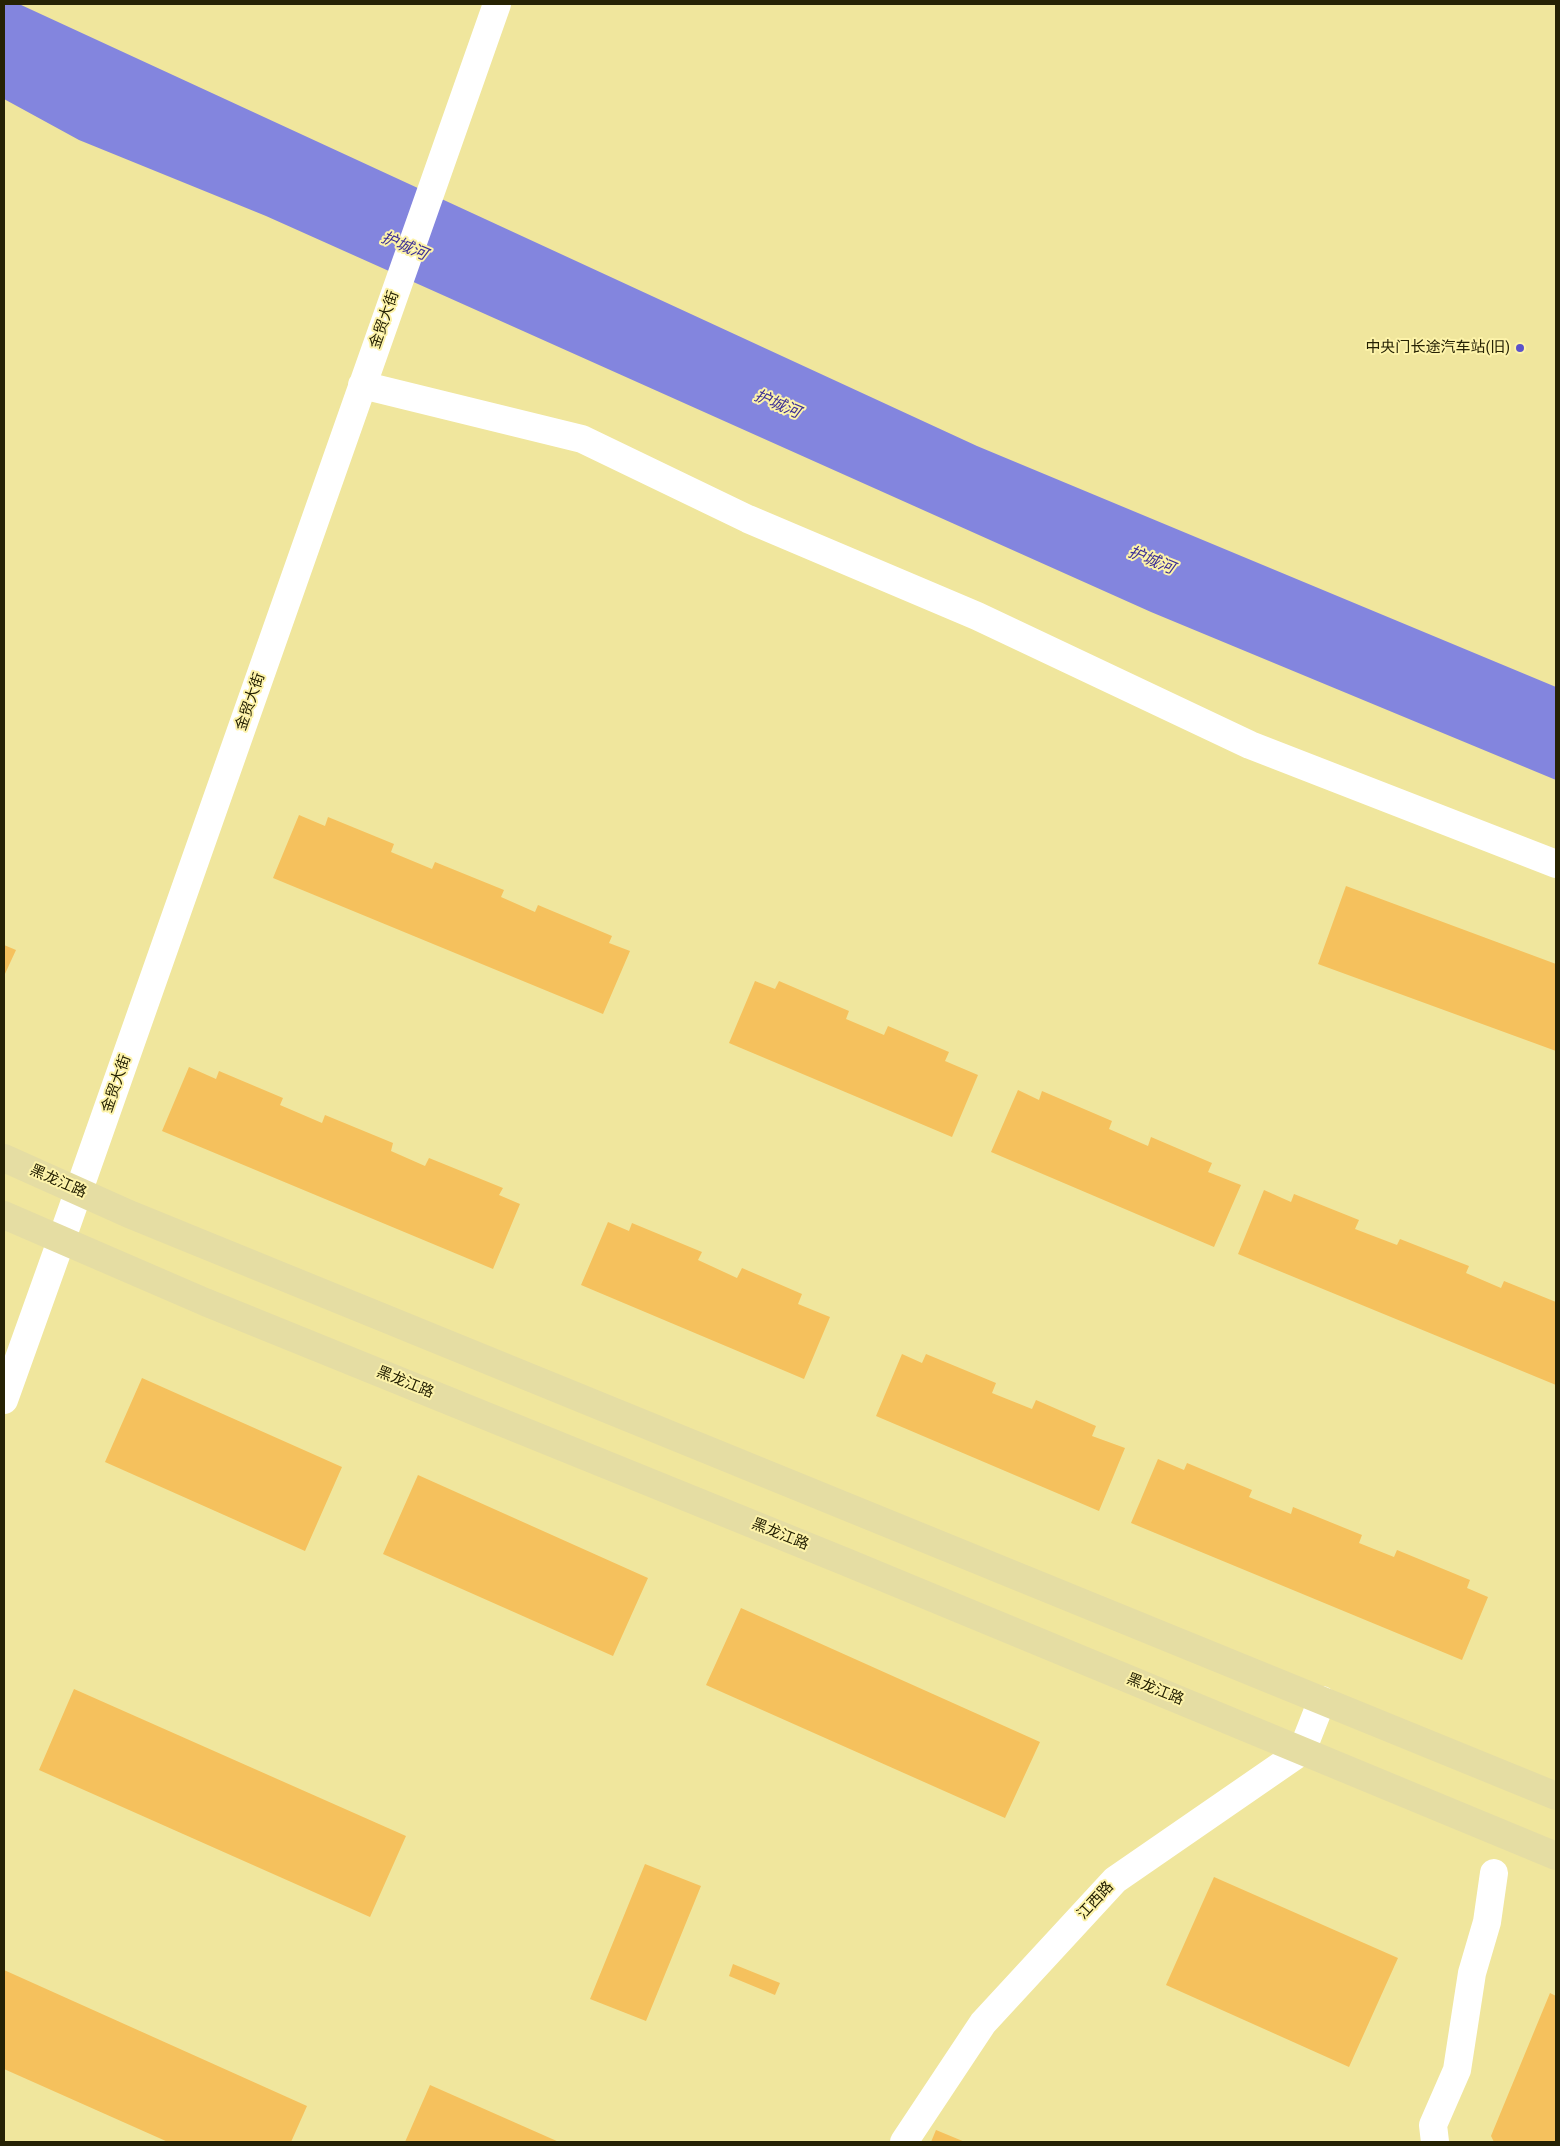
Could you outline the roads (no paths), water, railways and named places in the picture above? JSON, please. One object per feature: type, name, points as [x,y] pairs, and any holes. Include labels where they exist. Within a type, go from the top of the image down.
[{"type":"main road","name":"黑龙江路","points":[[4,1158],[79,1192],[225,1253],[1556,1796]]},
{"type":"main road","name":"黑龙江路","points":[[4,1215],[224,1310],[846,1562],[1556,1856]]},
{"type":"street","name":"金贸大街","points":[[4,1400],[62,1241],[497,4]]},
{"type":"street","points":[[362,385],[582,439],[748,519],[977,616],[1250,745],[1556,864]]},
{"type":"street","points":[[1302,1751],[1322,1700]]},
{"type":"street","name":"江西路","points":[[904,2142],[983,2023],[1115,1880],[1302,1751]]},
{"type":"street","points":[[1434,2142],[1433,2125],[1457,2070],[1472,1973],[1487,1922],[1494,1873]]},
{"type":"water","name":"护城河","points":[[4,4],[19,4],[977,446],[1556,687],[1556,780],[1151,612],[266,216],[79,140],[4,99]]},
{"type":"place","name":"中央门长途汽车站(旧)","points":[[1520,348]]}]
